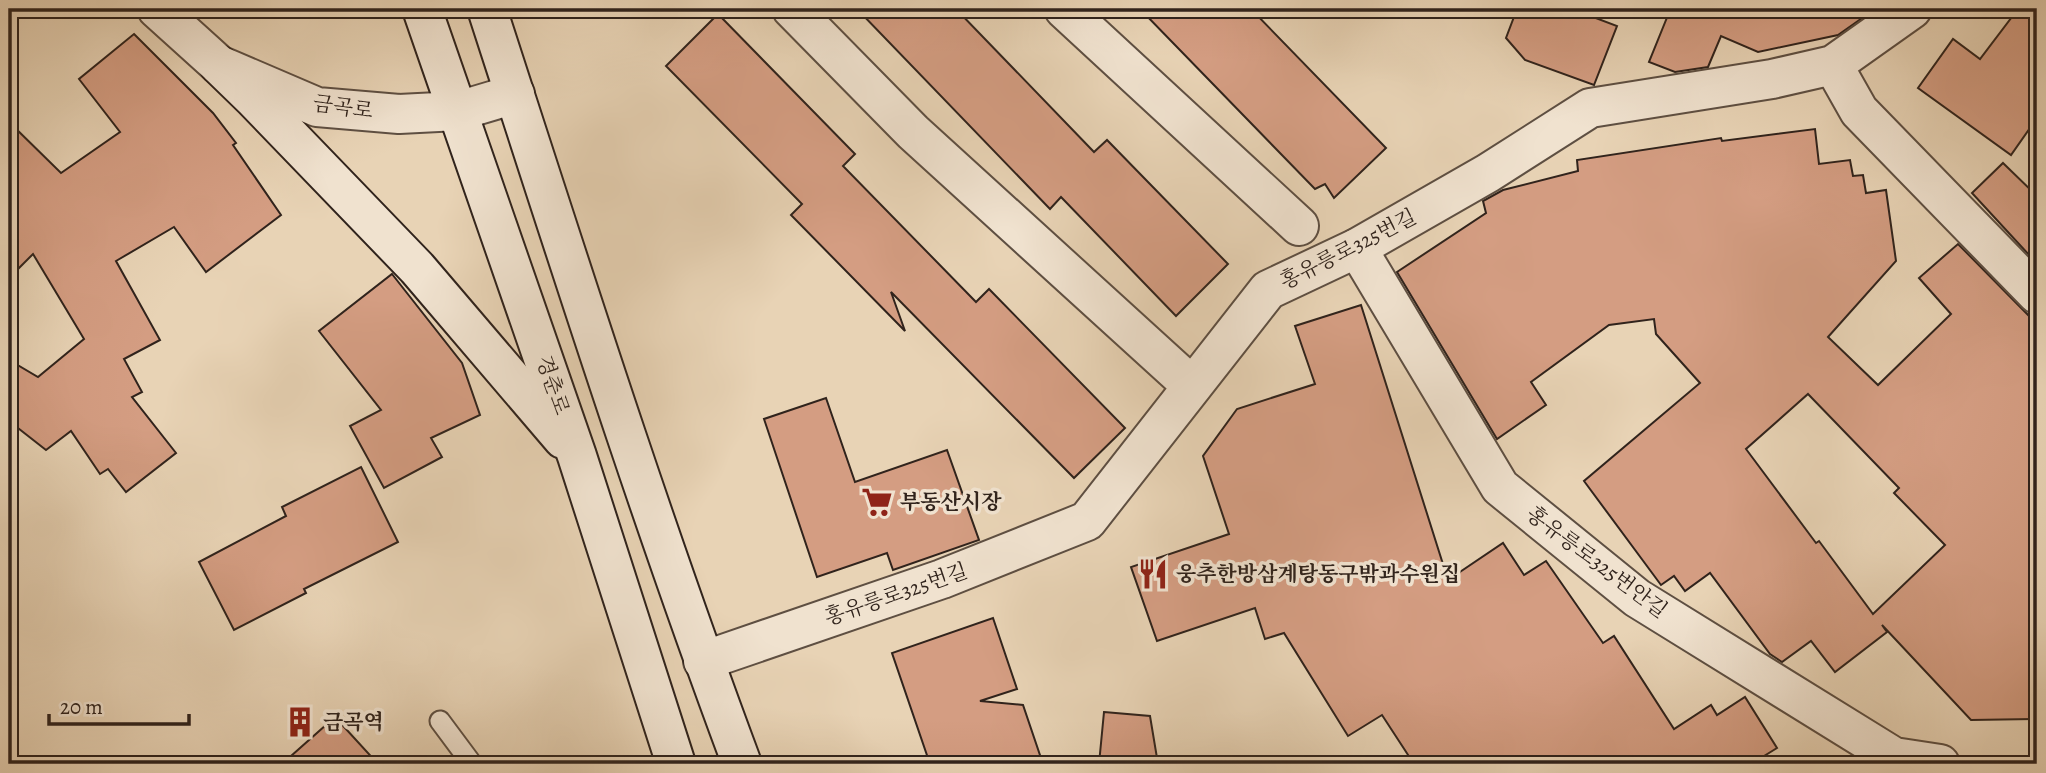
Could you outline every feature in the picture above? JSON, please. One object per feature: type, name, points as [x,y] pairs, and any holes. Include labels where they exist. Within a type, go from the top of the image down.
[{"type":"street","name":"금곡로","points":[[157,9],[219,65],[317,107],[399,114],[458,111],[515,94]]},
{"type":"street","name":"경춘로","points":[[422,9],[578,456],[676,764]]},
{"type":"street","points":[[487,9],[703,660],[742,764]]},
{"type":"street","points":[[792,9],[913,132],[1192,386]]},
{"type":"street","points":[[1064,9],[1299,226]]},
{"type":"street","name":"홍유릉로325번길","points":[[703,660],[942,579],[1087,521],[1268,290],[1357,248],[1488,173],[1590,108],[1772,79],[1833,65],[1912,9]]},
{"type":"street","points":[[219,65],[417,268],[578,456]]},
{"type":"street","points":[[1833,65],[1859,111],[2037,294]]},
{"type":"street","name":"홍유릉로325번안길","points":[[1357,248],[1500,487],[1637,598],[1894,757],[1940,764]]},
{"type":"lane","points":[[440,721],[472,764]]},
{"type":"building","points":[[857,9],[956,9],[1094,152],[1107,140],[1228,264],[1176,316],[1061,197],[1050,209]]},
{"type":"building","points":[[1140,9],[1251,9],[1386,148],[1334,198],[1325,184],[1315,189]]},
{"type":"building","points":[[1517,9],[1572,9],[1617,26],[1594,85],[1525,60],[1506,38]]},
{"type":"building","points":[[1656,9],[1875,9],[1838,35],[1758,52],[1721,36],[1708,67],[1675,72],[1649,62],[1668,15]]},
{"type":"building","points":[[2018,9],[2037,9],[2037,118],[2011,155],[1918,88],[1953,39],[1980,59]]},
{"type":"building","points":[[718,14],[855,154],[843,166],[976,302],[989,289],[1125,428],[1074,478],[891,292],[905,331],[791,215],[802,204],[666,66]]},
{"type":"building","points":[[134,34],[213,113],[236,143],[233,145],[281,215],[206,272],[174,227],[116,261],[160,340],[124,359],[142,392],[132,397],[176,453],[126,492],[108,469],[100,474],[71,431],[46,450],[9,421],[9,360],[38,377],[84,339],[33,254],[9,278],[9,122],[61,173],[120,132],[79,79]]},
{"type":"building","points":[[1815,129],[1819,164],[1850,160],[1853,176],[1863,175],[1866,193],[1886,190],[1896,261],[1828,337],[1878,385],[1951,314],[1919,278],[1958,244],[2037,324],[2037,719],[1971,720],[1882,625],[1887,632],[1835,672],[1811,641],[1782,662],[1770,654],[1710,573],[1685,591],[1674,576],[1661,585],[1584,481],[1700,383],[1656,334],[1654,319],[1609,325],[1531,382],[1546,405],[1497,439],[1397,272],[1486,213],[1483,201],[1503,190],[1578,171],[1577,160],[1721,138],[1722,141]],"holes":[[[1808,394],[1899,488],[1894,493],[1945,545],[1873,614],[1746,449]]]},
{"type":"building","points":[[2003,163],[2037,196],[2037,249],[2030,256],[1972,193]]},
{"type":"building","points":[[392,274],[462,363],[480,415],[431,438],[442,457],[384,488],[350,426],[381,410],[319,331]]},
{"type":"building","points":[[1361,305],[1448,580],[1503,543],[1524,575],[1546,561],[1603,643],[1614,636],[1674,729],[1711,705],[1717,715],[1745,697],[1777,748],[1751,764],[1414,764],[1382,715],[1348,736],[1284,633],[1265,639],[1255,608],[1157,641],[1131,567],[1229,534],[1203,456],[1237,409],[1315,384],[1295,326]]},
{"type":"building","points":[[826,398],[855,482],[947,450],[979,540],[893,570],[887,553],[817,577],[764,419]]},
{"type":"building","points":[[361,467],[398,542],[304,589],[306,593],[234,630],[199,562],[286,516],[282,507]]},
{"type":"building","points":[[993,618],[1017,689],[980,701],[1023,705],[1043,764],[930,764],[892,653]]},
{"type":"building","points":[[1104,712],[1150,716],[1158,764],[1099,764]]},
{"type":"building","points":[[335,717],[378,764],[282,764]]},
{"type":"place","name":"부동산시장","points":[[877,502]]},
{"type":"place","name":"웅추한방삼계탕동구밖과수원집","points":[[1153,574]]},
{"type":"place","name":"금곡역","points":[[300,722]]}]
